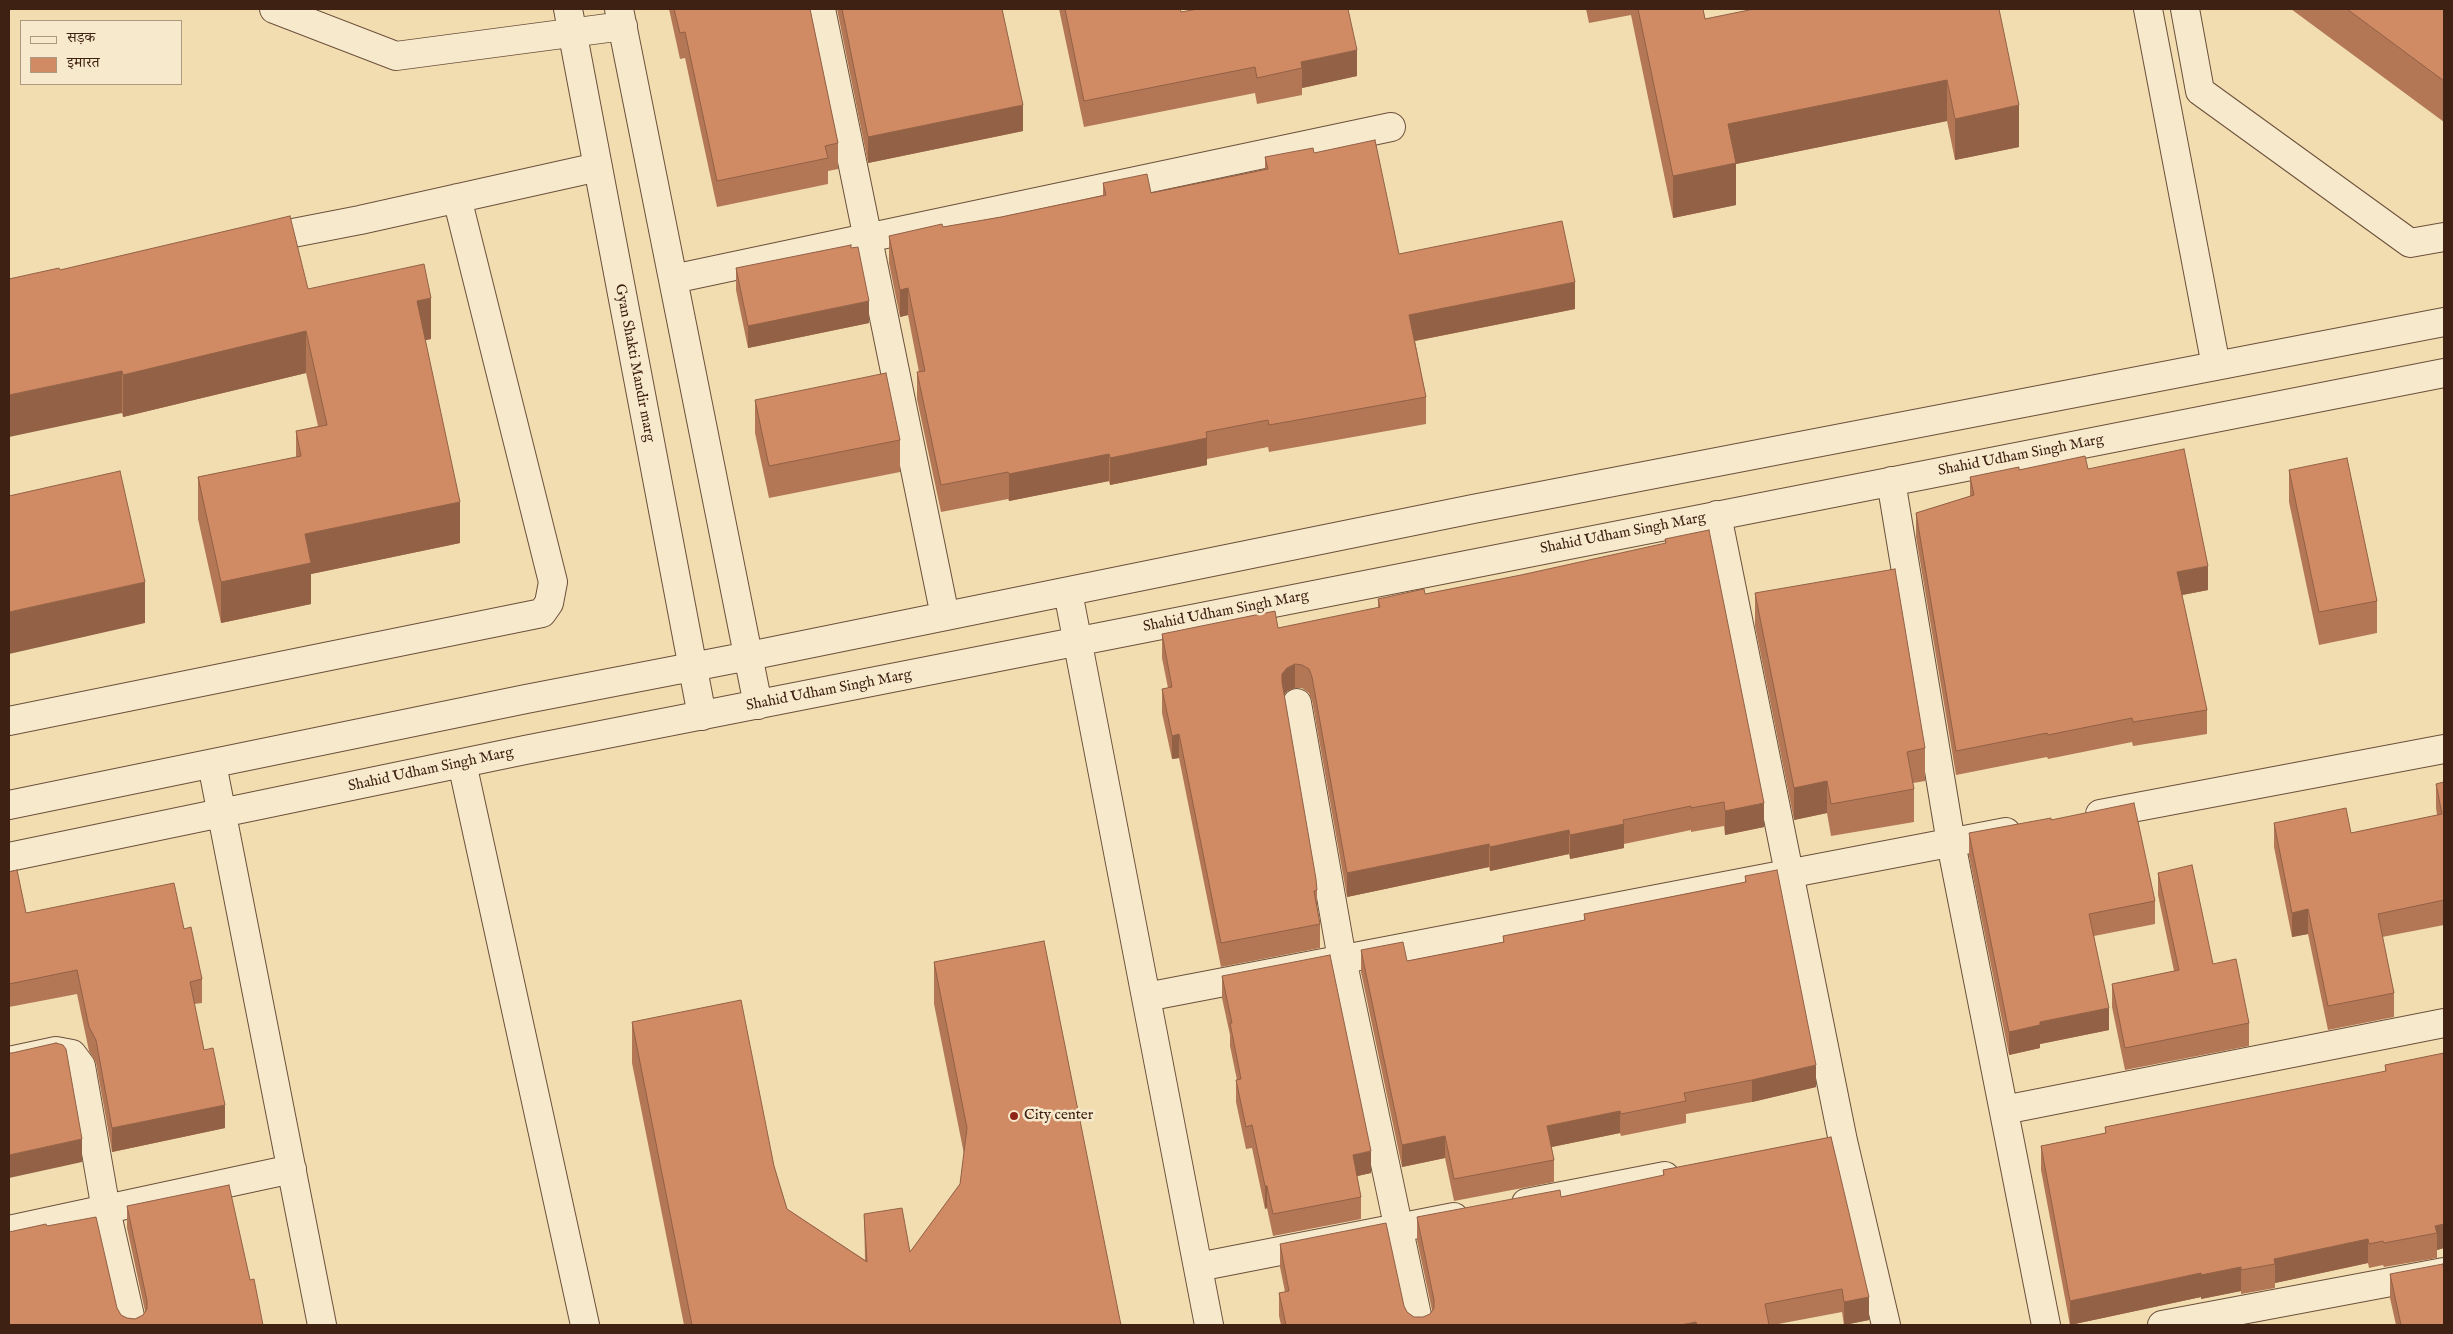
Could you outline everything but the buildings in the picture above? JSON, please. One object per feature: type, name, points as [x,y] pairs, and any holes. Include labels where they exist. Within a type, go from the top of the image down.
[{"type":"street","points":[[274,9],[396,56],[570,21],[621,17],[758,705]]},
{"type":"street","points":[[821,9],[945,616]]},
{"type":"street","points":[[2148,9],[2216,366]]},
{"type":"street","points":[[2185,9],[2200,91],[2410,243],[2444,238]]},
{"type":"street","name":"Gyan Shakti Mandir marg","points":[[570,21],[702,716]]},
{"type":"street","points":[[673,279],[1391,127]]},
{"type":"street","points":[[233,245],[598,167]]},
{"type":"street","points":[[9,721],[542,613],[549,603],[553,582],[457,198]]},
{"type":"street","points":[[9,805],[1473,509],[2444,322]]},
{"type":"street","name":"Shahid Udham Singh Marg","points":[[9,857],[462,763],[2444,372]]},
{"type":"street","points":[[1891,481],[1951,842],[2046,1325]]},
{"type":"street","points":[[1717,515],[1843,1141],[1886,1325]]},
{"type":"street","points":[[1068,592],[1209,1325]]},
{"type":"street","points":[[1296,703],[1342,959],[1397,1228],[1419,1325]]},
{"type":"street","points":[[2077,819],[2444,748]]},
{"type":"street","points":[[462,763],[585,1325]]},
{"type":"street","points":[[212,764],[322,1325]]},
{"type":"street","points":[[1146,997],[2029,828]]},
{"type":"street","points":[[2004,1110],[2444,1024]]},
{"type":"street","points":[[9,1061],[56,1051],[72,1054],[81,1066],[106,1210],[132,1325]]},
{"type":"street","points":[[1814,1146],[1843,1141]]},
{"type":"street","points":[[9,1230],[292,1170]]},
{"type":"street","points":[[1504,1207],[1688,1171]]},
{"type":"street","points":[[1198,1267],[1475,1213]]},
{"type":"street","points":[[2162,1325],[2444,1272]]},
{"type":"place","name":"City center","points":[[1014,1116]]}]
